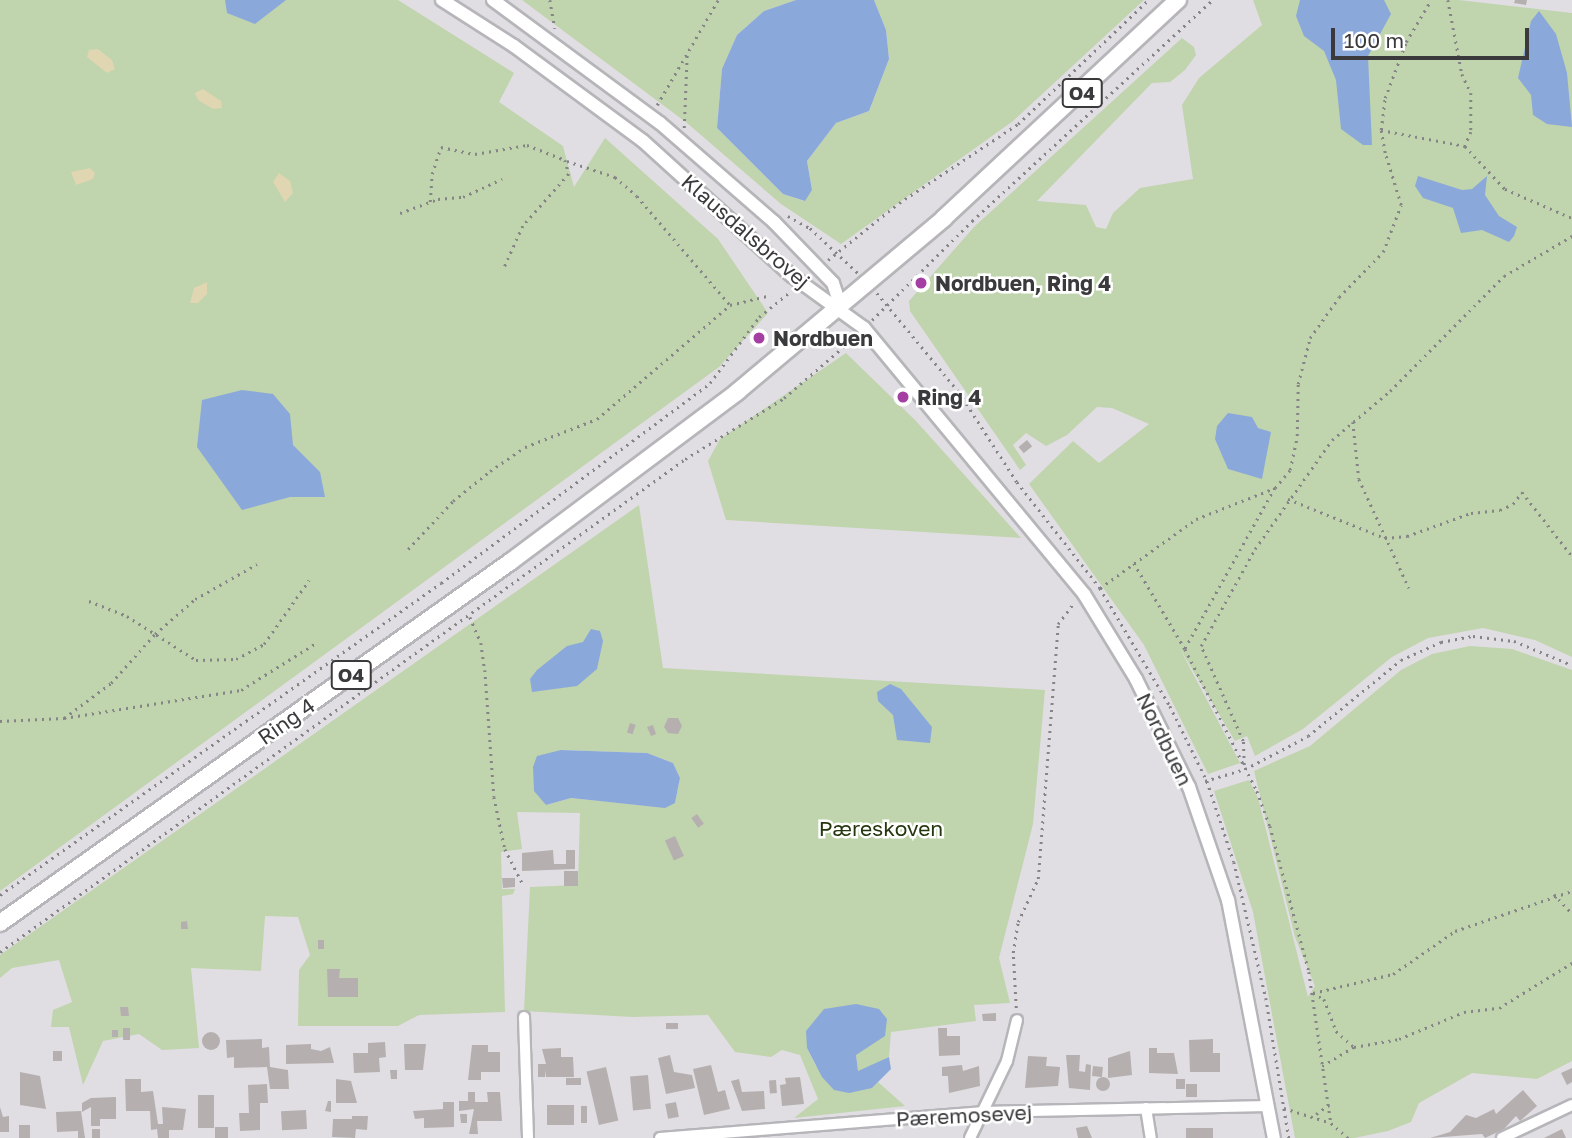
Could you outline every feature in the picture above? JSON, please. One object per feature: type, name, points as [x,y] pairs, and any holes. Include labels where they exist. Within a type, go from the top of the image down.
[{"type":"main road","name":"Ring 4","points":[[0,923],[510,562],[699,422],[841,308],[983,183],[1178,0]]},
{"type":"street","name":"Klausdalsbrovej","points":[[442,0],[514,46],[643,141],[801,282],[841,308]]},
{"type":"street","name":"Klausdalsbrovej","points":[[493,0],[660,123],[820,267],[833,283],[841,308]]},
{"type":"street","name":"Nordbuen","points":[[841,308],[870,336],[1084,594],[1136,679],[1189,787],[1228,900],[1274,1138]]},
{"type":"street","points":[[524,1017],[528,1138]]},
{"type":"street","points":[[970,1138],[1007,1061],[1017,1020]]},
{"type":"street","name":"Pæremosevej","points":[[660,1138],[981,1112],[1268,1105]]},
{"type":"street","points":[[1502,1138],[1572,1105]]},
{"type":"street","points":[[1146,1108],[1151,1138]]},
{"type":"path","points":[[550,0],[555,29]]},
{"type":"path","points":[[657,105],[718,0]]},
{"type":"path","points":[[820,267],[899,203],[1018,124],[1148,0]]},
{"type":"path","points":[[1185,649],[1275,488],[1290,470],[1297,436],[1298,384],[1310,338],[1339,297],[1383,252],[1401,205],[1381,130],[1385,98],[1406,42],[1431,0]]},
{"type":"path","points":[[1448,0],[1462,74],[1471,93],[1471,132],[1465,146]]},
{"type":"path","points":[[684,128],[687,54]]},
{"type":"path","points":[[1381,130],[1465,146],[1505,189],[1572,218]]},
{"type":"path","points":[[430,202],[432,174],[441,147],[475,154],[527,145],[614,177],[637,196],[730,305]]},
{"type":"path","points":[[504,268],[523,226],[569,174],[565,160]]},
{"type":"path","points":[[400,213],[430,202],[463,197],[502,179]]},
{"type":"path","points":[[1245,769],[1243,741],[1202,646],[1210,624],[1288,499],[1332,440],[1504,276],[1572,236]]},
{"type":"path","points":[[0,895],[440,583],[710,383],[759,317],[801,282]]},
{"type":"path","points":[[408,550],[453,501],[490,471],[525,447],[597,419],[730,305],[771,295]]},
{"type":"path","points":[[888,305],[959,392],[1017,482],[1100,588],[1153,675],[1207,781],[1247,912],[1289,1138]]},
{"type":"path","points":[[1353,422],[1359,479],[1409,588]]},
{"type":"path","points":[[1017,1020],[1013,953],[1018,922],[1038,879],[1058,624],[1084,594],[1100,588],[1196,519],[1275,488]]},
{"type":"path","points":[[1288,499],[1385,538],[1407,536],[1471,513],[1500,510],[1513,504],[1522,492],[1572,555]]},
{"type":"path","points":[[1134,563],[1185,649],[1245,769],[1270,827],[1313,993],[1331,1123]]},
{"type":"path","points":[[64,718],[111,682],[155,634],[210,588],[257,564]]},
{"type":"path","points":[[89,601],[155,634],[197,660],[236,659],[264,644],[309,580]]},
{"type":"path","points":[[470,617],[481,643],[485,670],[494,797],[505,849],[523,884]]},
{"type":"path","points":[[1207,781],[1245,769],[1308,736],[1401,660],[1441,642],[1473,636],[1514,641],[1572,665]]},
{"type":"path","points":[[0,721],[64,718],[241,690],[316,643]]},
{"type":"path","points":[[1313,993],[1393,974],[1408,967],[1438,939],[1553,894],[1572,891]]},
{"type":"path","points":[[1553,894],[1572,913]]},
{"type":"path","points":[[1322,1066],[1354,1047],[1399,1039],[1464,1012],[1499,1008],[1572,963]]},
{"type":"path","points":[[1313,993],[1324,999],[1336,1031],[1354,1047]]},
{"type":"path","points":[[1268,1105],[1314,1114],[1331,1123],[1348,1138]]},
{"type":"path","points":[[1314,1114],[1329,1105]]},
{"type":"green space","points":[[0,0],[398,0],[514,73],[499,102],[563,146],[574,187],[605,138],[718,239],[768,313],[719,367],[0,891]]},
{"type":"green space","points":[[522,0],[796,0],[764,11],[737,35],[722,70],[717,128],[783,194],[804,201],[812,190],[807,161],[836,123],[869,111],[889,59],[886,30],[874,0],[1144,0],[1013,121],[841,244],[781,204],[687,123]]},
{"type":"green space","points":[[1253,0],[1459,0],[1572,13],[1572,657],[1535,640],[1483,628],[1428,638],[1392,657],[1303,729],[1255,756],[1247,736],[1235,741],[1179,647],[1240,763],[1208,774],[1144,645],[1029,484],[1073,441],[1099,463],[1149,424],[1112,408],[1097,407],[1067,435],[1046,446],[1026,433],[1013,445],[1026,465],[1020,470],[910,311],[909,301],[974,227],[1182,38],[1194,47],[1196,55],[1185,70],[1170,82],[1152,83],[1037,201],[1086,205],[1096,227],[1106,229],[1113,213],[1140,188],[1193,179],[1182,105],[1199,78],[1262,25]]},
{"type":"green space","points":[[846,353],[916,421],[1021,538],[726,520],[708,461],[720,439]]},
{"type":"green space","name":"Pæreskoven","points":[[639,505],[663,668],[1045,690],[1033,824],[999,958],[1010,1003],[974,1005],[976,1021],[891,1032],[889,1057],[858,1072],[856,1055],[807,1048],[816,1066],[872,1088],[878,1082],[905,1106],[794,1118],[818,1099],[800,1055],[782,1050],[771,1057],[735,1052],[708,1015],[633,1017],[524,1011],[530,887],[578,885],[580,813],[517,812],[522,849],[501,852],[502,889],[515,889],[513,894],[502,896],[505,1012],[419,1015],[398,1026],[298,1026],[299,970],[310,955],[298,917],[265,916],[261,971],[191,968],[199,1048],[162,1050],[139,1034],[103,1041],[83,1085],[69,1027],[51,1027],[53,1010],[72,1002],[59,960],[12,968],[0,978],[0,955]],"holes":[[[561,750],[647,753],[673,763],[680,778],[675,803],[650,806],[571,798],[546,805]]]},
{"type":"green space","points":[[1470,646],[1512,649],[1572,670],[1572,1061],[1537,1079],[1472,1073],[1419,1103],[1411,1122],[1388,1131],[1354,1138],[1295,1138],[1253,912],[1214,791],[1249,780],[1258,798],[1308,997],[1315,986],[1295,937],[1254,771],[1310,746],[1401,670],[1432,654]]},
{"type":"sand","points":[[98,49],[112,60],[115,69],[107,73],[87,57],[89,50]]},
{"type":"sand","points":[[203,89],[221,101],[222,108],[213,109],[198,100],[195,93]]},
{"type":"sand","points":[[90,168],[95,173],[93,179],[76,185],[71,172]]},
{"type":"sand","points":[[279,173],[290,181],[293,193],[285,202],[273,182]]},
{"type":"sand","points":[[207,282],[207,294],[198,303],[190,303],[194,288]]},
{"type":"water","points":[[225,0],[286,0],[255,24],[227,13]]},
{"type":"water","points":[[796,0],[874,0],[886,30],[889,59],[869,111],[836,123],[807,161],[812,190],[805,201],[783,194],[717,128],[722,69],[737,35],[764,11]]},
{"type":"water","points":[[1300,0],[1384,0],[1391,14],[1368,56],[1372,145],[1363,145],[1341,129],[1336,80],[1324,51],[1304,36],[1296,16]]},
{"type":"water","points":[[1539,11],[1556,34],[1567,73],[1572,127],[1547,124],[1533,115],[1531,95],[1518,78],[1531,21]]},
{"type":"water","points":[[1418,176],[1462,190],[1472,189],[1487,176],[1485,195],[1499,216],[1517,227],[1514,236],[1509,242],[1482,230],[1461,233],[1453,208],[1423,198],[1415,186]]},
{"type":"water","points":[[242,390],[273,394],[290,414],[293,445],[320,472],[325,497],[290,497],[242,510],[197,447],[202,400]]},
{"type":"water","points":[[1228,413],[1252,417],[1258,428],[1271,432],[1262,479],[1228,469],[1215,439],[1217,426]]},
{"type":"water","points":[[591,629],[600,631],[603,641],[597,669],[577,686],[532,692],[530,679],[537,670],[567,646],[583,642]]},
{"type":"water","points":[[890,684],[901,689],[932,727],[930,743],[897,740],[893,715],[878,701],[877,692]]},
{"type":"water","points":[[561,750],[647,753],[673,763],[680,778],[675,803],[665,808],[571,798],[546,805],[534,791],[533,767],[537,756]]},
{"type":"water","points":[[856,1004],[879,1009],[887,1019],[885,1036],[856,1055],[858,1071],[889,1057],[891,1069],[872,1088],[849,1093],[834,1090],[822,1077],[807,1048],[806,1031],[824,1009]]},
{"type":"building","points":[[1515,0],[1527,0],[1526,5],[1514,3]]},
{"type":"building","points":[[1027,440],[1032,446],[1024,453],[1019,447]]},
{"type":"building","points":[[668,718],[678,718],[682,726],[678,734],[668,733],[664,727]]},
{"type":"building","points":[[630,723],[636,725],[633,734],[627,733]]},
{"type":"building","points":[[653,725],[656,734],[651,736],[647,727]]},
{"type":"building","points":[[697,814],[704,824],[698,828],[691,818]]},
{"type":"building","points":[[675,836],[684,856],[674,861],[665,840]]},
{"type":"building","points":[[553,850],[554,864],[566,864],[566,850],[575,850],[575,869],[522,871],[522,853]]},
{"type":"building","points":[[564,871],[578,871],[578,886],[564,886]]},
{"type":"building","points":[[502,878],[515,878],[515,887],[503,888]]},
{"type":"building","points":[[187,921],[188,929],[181,929],[181,922]]},
{"type":"building","points":[[318,940],[324,940],[324,949],[318,949]]},
{"type":"building","points":[[327,969],[340,969],[339,978],[358,978],[358,997],[328,997]]},
{"type":"building","points":[[120,1007],[128,1007],[129,1016],[121,1016]]},
{"type":"building","points":[[996,1013],[996,1021],[983,1021],[982,1014]]},
{"type":"building","points":[[666,1023],[678,1023],[678,1029],[666,1029]]},
{"type":"building","points":[[123,1028],[130,1028],[130,1040],[123,1040]]},
{"type":"building","points":[[938,1028],[947,1028],[947,1036],[960,1036],[960,1055],[939,1056]]},
{"type":"building","points":[[112,1030],[118,1030],[118,1037],[112,1037]]},
{"type":"building","points":[[211,1032],[217,1035],[220,1041],[217,1047],[211,1050],[205,1047],[202,1041],[205,1035]]},
{"type":"building","points":[[262,1039],[262,1048],[269,1047],[270,1067],[288,1070],[289,1089],[270,1089],[267,1067],[234,1068],[234,1057],[227,1058],[226,1040]]},
{"type":"building","points":[[1213,1039],[1213,1053],[1220,1053],[1220,1072],[1190,1072],[1189,1040]]},
{"type":"building","points":[[385,1042],[386,1057],[379,1058],[380,1072],[354,1073],[353,1053],[368,1053],[368,1043]]},
{"type":"building","points":[[311,1044],[311,1049],[321,1051],[330,1047],[334,1063],[286,1064],[286,1045]]},
{"type":"building","points":[[404,1044],[426,1044],[423,1070],[405,1070]]},
{"type":"building","points":[[472,1045],[488,1045],[488,1052],[500,1052],[500,1072],[481,1072],[481,1080],[468,1080]]},
{"type":"building","points":[[561,1048],[561,1057],[573,1057],[574,1077],[546,1077],[546,1070],[545,1077],[538,1077],[538,1064],[546,1064],[542,1049]]},
{"type":"building","points":[[1149,1048],[1157,1048],[1157,1053],[1174,1053],[1178,1074],[1149,1073]]},
{"type":"building","points":[[53,1051],[62,1051],[62,1061],[53,1061]]},
{"type":"building","points":[[1130,1051],[1132,1075],[1108,1078],[1108,1058]]},
{"type":"building","points":[[670,1055],[674,1072],[692,1075],[695,1088],[666,1094],[658,1058]]},
{"type":"building","points":[[1066,1055],[1080,1055],[1079,1071],[1085,1072],[1086,1064],[1091,1065],[1090,1090],[1069,1088]]},
{"type":"building","points":[[1028,1056],[1047,1057],[1046,1066],[1060,1067],[1058,1086],[1025,1088]]},
{"type":"building","points":[[711,1065],[718,1092],[725,1090],[730,1109],[704,1115],[693,1069]]},
{"type":"building","points":[[962,1065],[963,1071],[979,1066],[980,1086],[949,1093],[948,1076],[942,1076],[942,1067]]},
{"type":"building","points":[[1093,1066],[1103,1067],[1102,1077],[1092,1076]]},
{"type":"building","points":[[606,1067],[618,1121],[599,1125],[587,1071]]},
{"type":"building","points":[[1572,1068],[1572,1082],[1567,1085],[1561,1073]]},
{"type":"building","points":[[390,1070],[397,1070],[397,1079],[391,1079]]},
{"type":"building","points":[[20,1072],[40,1076],[46,1109],[20,1105]]},
{"type":"building","points":[[648,1075],[651,1109],[633,1110],[630,1077]]},
{"type":"building","points":[[800,1077],[804,1104],[782,1106],[780,1085],[786,1084],[785,1078]]},
{"type":"building","points":[[1100,1077],[1106,1077],[1110,1084],[1106,1091],[1100,1091],[1096,1087],[1096,1081]]},
{"type":"building","points":[[566,1078],[581,1078],[581,1085],[566,1085]]},
{"type":"building","points":[[125,1079],[141,1079],[141,1092],[153,1091],[158,1124],[163,1124],[162,1107],[186,1109],[183,1130],[169,1130],[169,1138],[158,1138],[157,1129],[151,1130],[150,1111],[126,1111]]},
{"type":"building","points":[[336,1079],[351,1081],[357,1103],[336,1103]]},
{"type":"building","points":[[739,1079],[742,1092],[764,1091],[765,1109],[742,1111],[731,1081]]},
{"type":"building","points":[[1176,1079],[1185,1079],[1185,1089],[1176,1089]]},
{"type":"building","points":[[769,1080],[776,1080],[777,1093],[770,1093]]},
{"type":"building","points":[[267,1084],[268,1103],[260,1103],[260,1130],[240,1131],[239,1113],[249,1113],[248,1085]]},
{"type":"building","points":[[1186,1084],[1197,1084],[1197,1097],[1186,1097]]},
{"type":"building","points":[[1523,1090],[1537,1106],[1520,1121],[1516,1116],[1504,1129],[1485,1138],[1482,1134],[1430,1138],[1450,1132],[1466,1115],[1476,1118],[1494,1109],[1496,1114]]},
{"type":"building","points":[[468,1092],[475,1092],[475,1102],[488,1102],[487,1092],[500,1092],[502,1121],[477,1121],[478,1134],[469,1134],[474,1109],[459,1111],[459,1101],[468,1101]]},
{"type":"building","points":[[198,1095],[214,1095],[214,1128],[198,1128]]},
{"type":"building","points":[[116,1097],[116,1119],[100,1119],[100,1126],[91,1126],[91,1107],[82,1112],[82,1103],[91,1098]]},
{"type":"building","points":[[328,1101],[331,1101],[331,1112],[325,1111]]},
{"type":"building","points":[[443,1102],[454,1102],[454,1127],[424,1128],[424,1118],[415,1119],[413,1111],[443,1109]]},
{"type":"building","points":[[676,1102],[679,1117],[668,1119],[665,1104]]},
{"type":"building","points":[[547,1105],[574,1105],[574,1125],[547,1125]]},
{"type":"building","points":[[581,1106],[587,1106],[587,1123],[581,1123]]},
{"type":"building","points":[[0,1107],[3,1117],[9,1116],[9,1132],[0,1132]]},
{"type":"building","points":[[306,1110],[307,1129],[282,1130],[281,1111]]},
{"type":"building","points":[[81,1111],[85,1138],[78,1138],[78,1131],[57,1132],[56,1112]]},
{"type":"building","points":[[460,1114],[467,1114],[467,1123],[461,1123]]},
{"type":"building","points":[[352,1116],[368,1116],[367,1130],[356,1129],[355,1138],[332,1137],[333,1119],[352,1119]]},
{"type":"building","points":[[19,1125],[30,1125],[30,1138],[19,1138]]},
{"type":"building","points":[[1087,1126],[1092,1138],[1078,1138],[1076,1128]]},
{"type":"building","points":[[215,1127],[228,1127],[228,1138],[215,1138]]},
{"type":"building","points":[[1186,1128],[1213,1128],[1213,1138],[1186,1138]]},
{"type":"building","points":[[92,1129],[100,1129],[100,1138],[92,1138]]},
{"type":"building","points":[[1562,1129],[1566,1138],[1544,1138]]},
{"type":"place","name":"Nordbuen, Ring 4","points":[[921,283]]},
{"type":"place","name":"Nordbuen","points":[[759,338]]},
{"type":"place","name":"Ring 4","points":[[903,397]]}]
